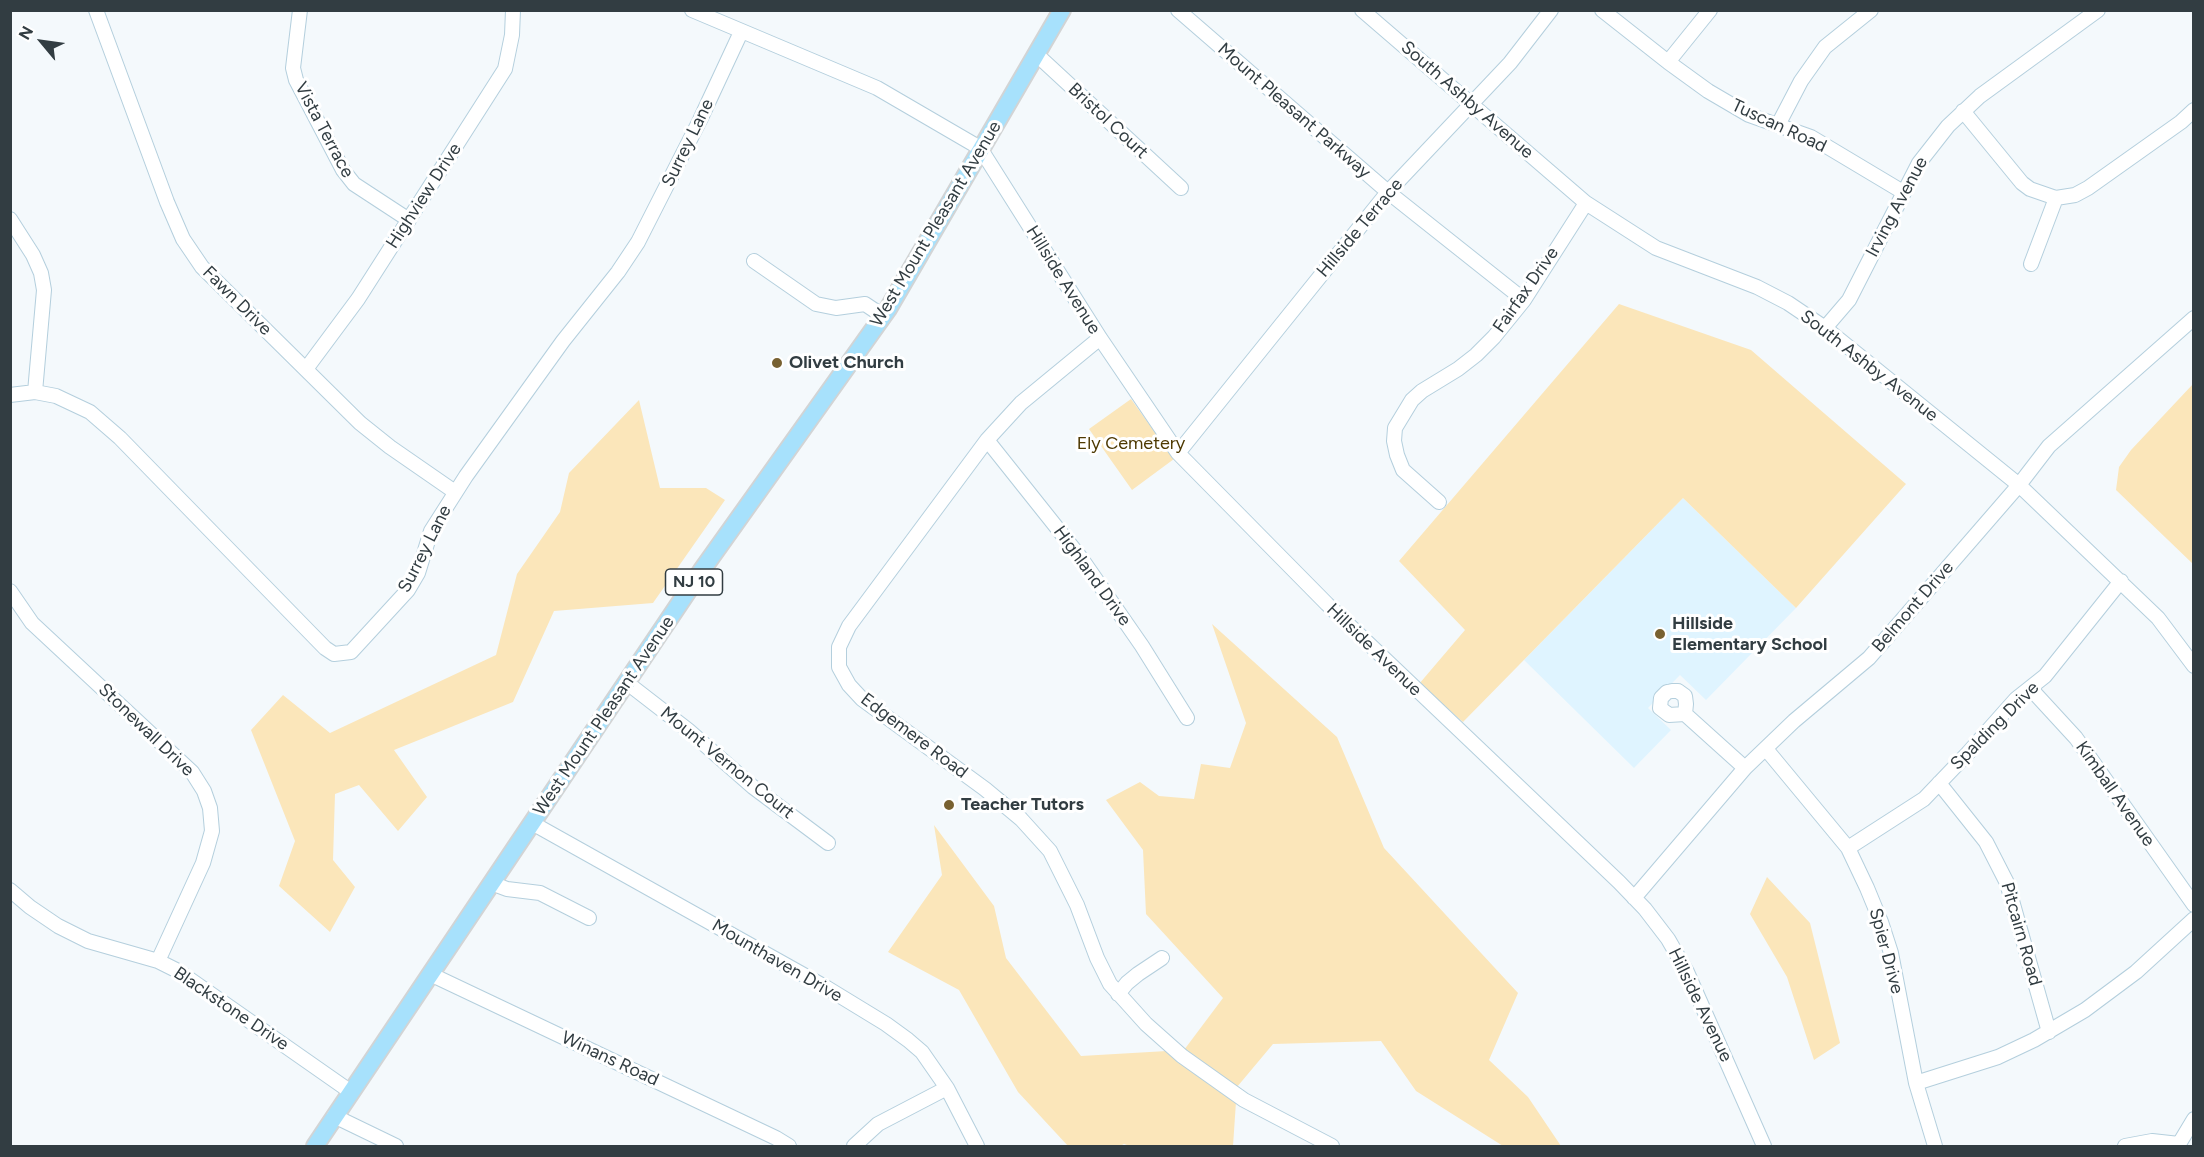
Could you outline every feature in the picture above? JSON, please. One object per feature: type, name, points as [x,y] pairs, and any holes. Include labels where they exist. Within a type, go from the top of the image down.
[{"type":"main road","name":"West Mount Pleasant Avenue","points":[[315,1146],[702,570],[883,316],[1062,10]]},
{"type":"street","name":"Fawn Drive","points":[[96,10],[167,202],[183,239],[202,267],[360,423],[455,492]]},
{"type":"street","name":"Vista Terrace","points":[[300,10],[293,68],[296,80],[343,170],[354,184],[409,220]]},
{"type":"street","name":"Highview Drive","points":[[306,369],[358,299],[505,69],[512,35],[513,10]]},
{"type":"street","points":[[692,10],[877,88],[980,148]]},
{"type":"street","name":"Mount Pleasant Parkway","points":[[1178,10],[1388,192],[1524,300]]},
{"type":"street","name":"South Ashby Avenue","points":[[1362,10],[1586,203],[1656,248],[1756,287],[1788,303],[1826,328],[2019,485],[2158,618],[2193,666]]},
{"type":"street","name":"Hillside Terrace","points":[[1178,453],[1388,192],[1510,63],[1551,10]]},
{"type":"street","name":"Tuscan Road","points":[[1602,10],[1708,91],[1749,115],[1811,137],[1903,192]]},
{"type":"street","points":[[1668,62],[1710,10]]},
{"type":"street","points":[[1778,125],[1801,81],[1825,47],[1871,10]]},
{"type":"street","name":"Irving Avenue","points":[[1826,328],[1849,300],[1903,192],[1931,146],[1980,96],[2098,10]]},
{"type":"street","name":"Surrey Lane","points":[[10,395],[34,392],[56,396],[90,412],[106,425],[314,637],[334,654],[351,652],[408,590],[418,573],[431,531],[455,492],[563,340],[618,272],[638,242],[700,120],[741,32]]},
{"type":"street","name":"Bristol Court","points":[[1036,54],[1181,188]]},
{"type":"street","points":[[1963,111],[2022,183],[2030,189],[2056,198],[2075,195],[2088,188],[2181,122],[2193,110]]},
{"type":"street","name":"Hillside Avenue","points":[[980,148],[1100,338],[1178,453],[1327,604],[1634,898],[1668,939],[1687,972],[1764,1146]]},
{"type":"street","points":[[2031,264],[2056,198]]},
{"type":"street","name":"Fairfax Drive","points":[[1439,502],[1403,470],[1394,441],[1395,428],[1412,400],[1476,355],[1524,300],[1586,203]]},
{"type":"street","points":[[10,219],[33,255],[41,273],[44,290],[34,392]]},
{"type":"street","points":[[754,261],[816,304],[836,308],[865,304],[883,316]]},
{"type":"street","name":"Belmont Drive","points":[[1634,898],[1745,768],[1794,722],[1869,658],[2063,431],[2193,318]]},
{"type":"street","name":"Edgemere Road","points":[[1100,338],[1022,403],[987,440],[849,626],[839,647],[839,667],[849,684],[862,699],[985,789],[1021,819],[1050,851],[1077,904],[1097,958],[1110,984],[1146,1024],[1182,1056],[1244,1100],[1332,1146]]},
{"type":"street","name":"Highland Drive","points":[[987,440],[1081,558],[1142,646],[1186,718]]},
{"type":"street","name":"Spalding Drive","points":[[1848,848],[1923,799],[2016,699],[2045,676],[2121,581]]},
{"type":"street","name":"Stonewall Drive","points":[[10,591],[32,623],[192,772],[204,791],[210,808],[212,831],[203,863],[158,961]]},
{"type":"street","name":"Mount Vernon Court","points":[[626,682],[688,730],[753,787],[828,843]]},
{"type":"street","name":"Kimball Avenue","points":[[2030,688],[2076,738],[2193,905]]},
{"type":"street","points":[[1685,714],[1745,768]]},
{"type":"street","name":"Spier Drive","points":[[1766,749],[1848,848],[1881,922],[1890,953],[1916,1083],[1935,1146]]},
{"type":"street","name":"Pitcairn Road","points":[[1939,783],[1986,842],[2007,883],[2049,1032]]},
{"type":"street","name":"Mounthaven Drive","points":[[532,823],[886,1024],[922,1052],[947,1088],[977,1146]]},
{"type":"street","points":[[491,883],[507,889],[540,893],[590,918]]},
{"type":"street","name":"Blackstone Drive","points":[[10,890],[39,914],[88,941],[158,961],[178,970],[351,1092]]},
{"type":"street","points":[[1916,1083],[1998,1058],[2049,1032],[2085,1010],[2136,972],[2193,919]]},
{"type":"street","points":[[1119,994],[1127,982],[1162,958]]},
{"type":"street","name":"Winans Road","points":[[430,974],[789,1146]]},
{"type":"street","points":[[854,1146],[878,1124],[947,1088]]},
{"type":"street","points":[[334,1116],[396,1146]]},
{"type":"street","points":[[2125,1146],[2152,1141],[2181,1145],[2193,1119]]},
{"type":"shaded area","name":"Hillside Elementary School","points":[[1683,498],[1796,608],[1706,700],[1680,675],[1648,708],[1671,730],[1634,768],[1524,660]]},
{"type":"green space","points":[[1619,304],[1751,350],[1906,484],[1796,608],[1683,498],[1463,722],[1419,684],[1465,630],[1399,561]]},
{"type":"green space","points":[[2193,384],[2193,564],[2116,490],[2119,467],[2131,450]]},
{"type":"green space","name":"Ely Cemetery","points":[[1131,399],[1174,459],[1132,490],[1089,429]]},
{"type":"green space","points":[[639,400],[660,488],[706,488],[725,500],[653,603],[554,611],[513,702],[394,750],[427,797],[398,831],[359,785],[335,794],[333,860],[355,887],[330,932],[279,886],[295,841],[251,730],[283,695],[330,733],[496,655],[517,574],[560,512],[569,473]]},
{"type":"green space","points":[[1212,624],[1337,737],[1384,848],[1518,993],[1489,1060],[1528,1097],[1561,1146],[1503,1146],[1416,1091],[1381,1041],[1273,1044],[1237,1087],[1233,1146],[1130,1146],[1124,1144],[1120,1146],[1068,1146],[1018,1092],[959,990],[888,952],[942,875],[934,825],[994,906],[1006,958],[1081,1056],[1184,1050],[1223,998],[1146,914],[1143,850],[1106,800],[1140,782],[1159,796],[1194,799],[1201,764],[1230,768],[1246,723]]},
{"type":"green space","points":[[1767,877],[1810,923],[1840,1043],[1814,1060],[1787,977],[1750,914]]},
{"type":"place","name":"Olivet Church","points":[[777,363]]},
{"type":"place","name":"Hillside Elementary School","points":[[1660,634]]},
{"type":"place","name":"Teacher Tutors","points":[[949,805]]}]
